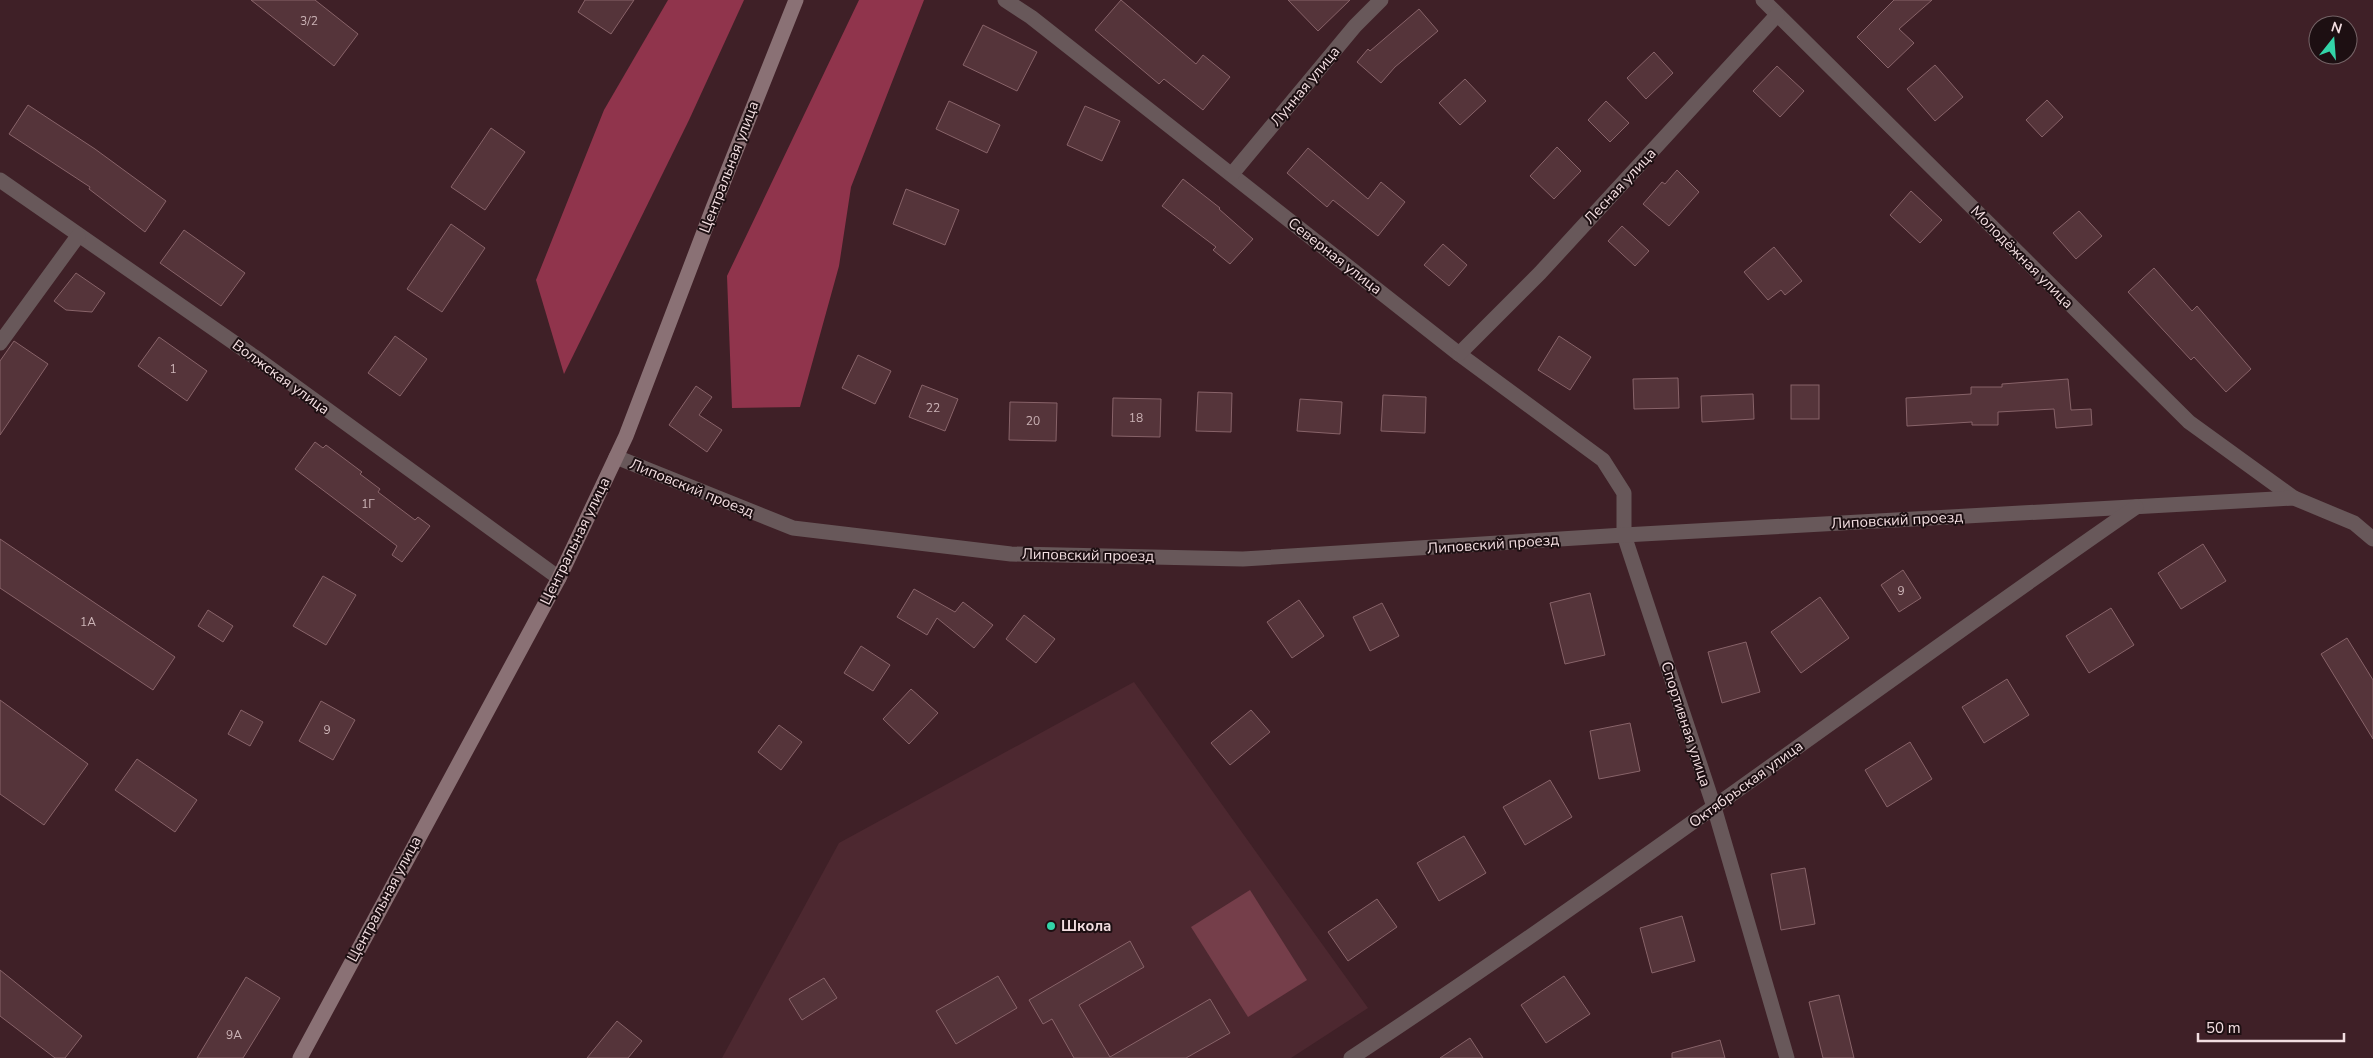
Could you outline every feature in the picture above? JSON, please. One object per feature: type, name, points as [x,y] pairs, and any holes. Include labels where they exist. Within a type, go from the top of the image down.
[{"type":"main road","name":"Центральная улица","points":[[300,1058],[559,578],[626,436],[724,180],[796,0]]},
{"type":"street","name":"Северная улица","points":[[1005,0],[1031,17],[1107,79],[1232,174],[1459,354],[1603,460],[1624,493],[1624,535]]},
{"type":"street","name":"Лунная улица","points":[[1232,174],[1355,26],[1381,0]]},
{"type":"street","name":"Молодёжная улица","points":[[1763,0],[2189,422],[2294,498]]},
{"type":"street","name":"Лесная улица","points":[[1459,354],[1540,273],[1777,15]]},
{"type":"street","name":"Волжская улица","points":[[0,180],[256,358],[559,578]]},
{"type":"street","points":[[0,343],[78,236]]},
{"type":"street","name":"Липовский проезд","points":[[616,457],[793,528],[1011,554],[1242,559],[1624,535],[2294,498],[2354,523],[2373,539]]},
{"type":"street","name":"Октябрьская улица","points":[[1352,1058],[1714,807],[1998,603],[2138,506]]},
{"type":"street","name":"Спортивная улица","points":[[1624,535],[1714,807],[1787,1058]]},
{"type":"shaded area","points":[[668,0],[744,0],[689,120],[564,374],[536,280],[604,110]]},
{"type":"shaded area","points":[[859,0],[924,0],[851,187],[839,266],[800,407],[732,408],[727,276]]},
{"type":"shaded area","name":"Школа","points":[[1134,682],[1368,1008],[1291,1058],[722,1058],[839,843]]},
{"type":"shaded area","points":[[1250,890],[1307,980],[1248,1017],[1191,927]]},
{"type":"building","points":[[251,0],[315,0],[358,34],[334,66]]},
{"type":"building","points":[[585,0],[634,0],[611,34],[578,12]]},
{"type":"building","points":[[1121,0],[1196,64],[1203,55],[1230,77],[1203,110],[1164,79],[1159,84],[1095,30]]},
{"type":"building","points":[[1288,0],[1350,0],[1318,31]]},
{"type":"building","points":[[1894,0],[1932,0],[1899,29],[1914,43],[1888,68],[1857,37]]},
{"type":"building","points":[[1419,9],[1438,31],[1395,67],[1381,83],[1357,62],[1368,49],[1370,51]]},
{"type":"building","points":[[983,25],[1037,52],[1017,91],[963,65]]},
{"type":"building","points":[[1654,52],[1673,73],[1646,99],[1627,78]]},
{"type":"building","points":[[1935,65],[1963,97],[1935,121],[1907,89]]},
{"type":"building","points":[[1777,66],[1804,91],[1780,117],[1753,91]]},
{"type":"building","points":[[1465,79],[1486,101],[1460,125],[1439,103]]},
{"type":"building","points":[[2047,100],[2063,117],[2042,137],[2026,120]]},
{"type":"building","points":[[949,101],[1000,125],[987,153],[936,129]]},
{"type":"building","points":[[1606,101],[1629,123],[1610,142],[1588,120]]},
{"type":"building","points":[[28,105],[95,149],[166,201],[145,232],[89,189],[90,187],[9,134]]},
{"type":"building","points":[[1085,106],[1120,121],[1102,161],[1067,145]]},
{"type":"building","points":[[491,128],[525,152],[485,210],[451,187]]},
{"type":"building","points":[[1557,147],[1581,171],[1554,199],[1530,176]]},
{"type":"building","points":[[1308,148],[1368,199],[1381,182],[1405,202],[1378,236],[1333,200],[1327,207],[1287,173]]},
{"type":"building","points":[[1677,170],[1699,192],[1669,226],[1643,204],[1662,182],[1665,184]]},
{"type":"building","points":[[1183,179],[1220,208],[1253,239],[1230,264],[1213,250],[1216,247],[1162,206]]},
{"type":"building","points":[[906,189],[959,210],[945,245],[893,224]]},
{"type":"building","points":[[1911,191],[1942,220],[1920,243],[1890,215]]},
{"type":"building","points":[[2079,211],[2102,236],[2076,259],[2053,233]]},
{"type":"building","points":[[451,224],[485,248],[442,312],[407,289]]},
{"type":"building","points":[[1622,226],[1649,251],[1635,266],[1608,241]]},
{"type":"building","points":[[184,230],[245,273],[221,306],[160,263]]},
{"type":"building","points":[[1443,244],[1467,265],[1449,286],[1424,265]]},
{"type":"building","points":[[1774,247],[1802,281],[1785,295],[1781,290],[1768,300],[1744,272]]},
{"type":"building","points":[[2154,268],[2192,311],[2197,306],[2251,369],[2226,392],[2194,357],[2191,360],[2128,292]]},
{"type":"building","points":[[76,273],[105,293],[92,312],[66,310],[54,301]]},
{"type":"building","points":[[395,336],[427,359],[400,396],[368,373]]},
{"type":"building","points":[[1559,336],[1591,357],[1570,390],[1538,370]]},
{"type":"building","points":[[159,337],[207,371],[187,401],[138,366]]},
{"type":"building","points":[[14,341],[48,364],[0,435],[0,361]]},
{"type":"building","points":[[858,355],[891,371],[875,404],[842,388]]},
{"type":"building","points":[[1678,378],[1679,408],[1634,409],[1633,379]]},
{"type":"building","points":[[2068,379],[2071,410],[2091,409],[2092,425],[2056,428],[2054,409],[1998,412],[1998,425],[1972,425],[1972,422],[1907,426],[1906,398],[1971,394],[1971,387],[2002,387],[2002,384]]},
{"type":"building","points":[[922,385],[958,399],[945,431],[909,417]]},
{"type":"building","points":[[1791,385],[1819,385],[1819,419],[1791,419]]},
{"type":"building","points":[[696,386],[712,397],[699,415],[722,430],[707,452],[669,425]]},
{"type":"building","points":[[1198,392],[1232,393],[1231,432],[1196,431]]},
{"type":"building","points":[[1753,394],[1754,419],[1702,422],[1701,396]]},
{"type":"building","points":[[1383,395],[1426,397],[1425,433],[1381,431]]},
{"type":"building","points":[[1113,398],[1161,399],[1160,437],[1112,436]]},
{"type":"building","points":[[1300,399],[1342,402],[1340,434],[1297,431]]},
{"type":"building","points":[[1010,402],[1057,403],[1056,441],[1009,440]]},
{"type":"building","points":[[315,442],[323,448],[326,445],[362,472],[360,474],[380,489],[378,492],[415,520],[418,517],[430,526],[402,562],[392,555],[397,546],[295,469]]},
{"type":"building","points":[[0,539],[175,657],[153,690],[0,588]]},
{"type":"building","points":[[2203,544],[2226,581],[2181,609],[2158,573]]},
{"type":"building","points":[[1903,570],[1921,598],[1899,612],[1881,585]]},
{"type":"building","points":[[323,576],[356,595],[326,645],[293,626]]},
{"type":"building","points":[[914,589],[955,612],[963,602],[993,625],[974,648],[937,618],[927,635],[897,617]]},
{"type":"building","points":[[1590,593],[1605,655],[1565,664],[1550,603]]},
{"type":"building","points":[[1820,597],[1849,638],[1801,673],[1771,632]]},
{"type":"building","points":[[1299,600],[1324,636],[1292,658],[1267,622]]},
{"type":"building","points":[[1382,603],[1399,636],[1370,651],[1353,617]]},
{"type":"building","points":[[2111,608],[2134,645],[2089,673],[2066,636]]},
{"type":"building","points":[[208,610],[233,626],[223,642],[198,626]]},
{"type":"building","points":[[1024,615],[1055,639],[1036,663],[1006,639]]},
{"type":"building","points":[[2347,638],[2373,680],[2373,739],[2321,654]]},
{"type":"building","points":[[1746,642],[1760,692],[1722,703],[1708,652]]},
{"type":"building","points":[[861,646],[890,665],[873,691],[844,673]]},
{"type":"building","points":[[2007,679],[2029,715],[1984,743],[1962,707]]},
{"type":"building","points":[[911,689],[938,713],[909,744],[883,719]]},
{"type":"building","points":[[0,700],[88,764],[44,825],[0,794]]},
{"type":"building","points":[[321,701],[355,720],[333,760],[299,741]]},
{"type":"building","points":[[241,710],[263,722],[250,746],[228,734]]},
{"type":"building","points":[[1251,710],[1270,732],[1230,765],[1211,743]]},
{"type":"building","points":[[1630,723],[1640,771],[1599,779],[1590,731]]},
{"type":"building","points":[[779,725],[802,742],[781,770],[758,752]]},
{"type":"building","points":[[1910,742],[1932,779],[1887,807],[1865,770]]},
{"type":"building","points":[[137,759],[197,800],[175,832],[115,790]]},
{"type":"building","points":[[1550,780],[1572,817],[1525,845],[1503,807]]},
{"type":"building","points":[[1464,836],[1486,873],[1439,901],[1417,863]]},
{"type":"building","points":[[1805,868],[1815,924],[1781,930],[1771,874]]},
{"type":"building","points":[[1377,899],[1397,927],[1348,961],[1328,932]]},
{"type":"building","points":[[1682,916],[1695,961],[1652,973],[1640,928]]},
{"type":"building","points":[[1130,941],[1144,967],[1079,1005],[1110,1057],[1210,999],[1230,1033],[1186,1058],[1074,1058],[1052,1019],[1043,1024],[1029,1000]]},
{"type":"building","points":[[0,970],[82,1036],[65,1058],[55,1058],[0,1016]]},
{"type":"building","points":[[998,976],[1017,1008],[956,1044],[936,1011]]},
{"type":"building","points":[[1564,976],[1590,1014],[1546,1043],[1521,1005]]},
{"type":"building","points":[[246,977],[280,998],[243,1058],[197,1058]]},
{"type":"building","points":[[824,978],[837,998],[802,1020],[789,999]]},
{"type":"building","points":[[1839,995],[1854,1058],[1823,1058],[1809,1002]]},
{"type":"building","points":[[617,1021],[642,1041],[628,1058],[587,1058]]},
{"type":"building","points":[[1470,1038],[1483,1058],[1440,1058]]},
{"type":"building","points":[[1720,1040],[1725,1058],[1672,1058],[1672,1053]]},
{"type":"place","name":"Школа","points":[[1051,926]]}]
